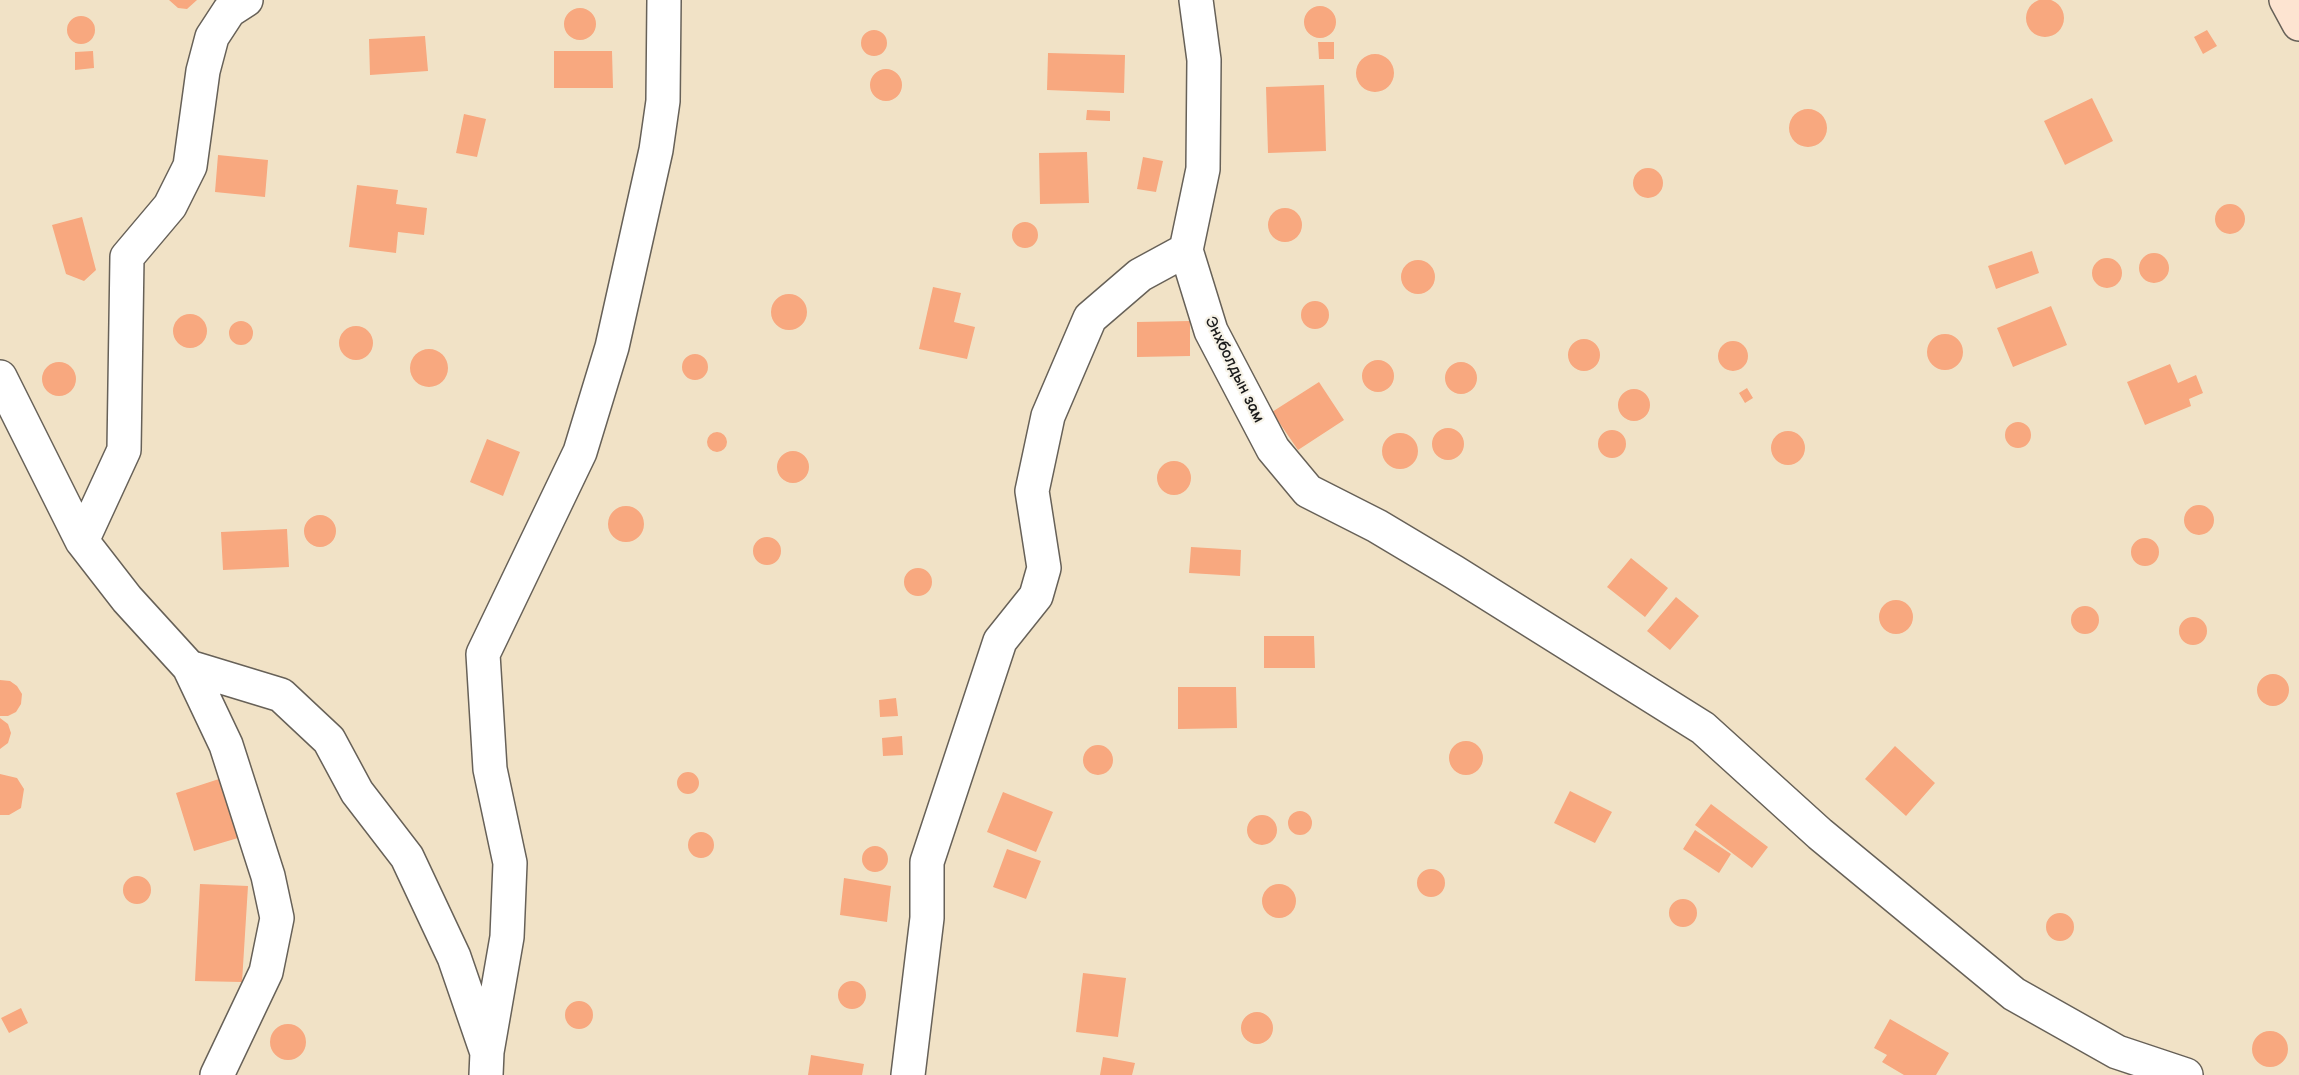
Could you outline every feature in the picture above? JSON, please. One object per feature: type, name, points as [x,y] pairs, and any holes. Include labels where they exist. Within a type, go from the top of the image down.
[{"type":"street","points":[[82,541],[124,450],[127,257],[170,206],[190,166],[203,70],[212,37],[229,10],[246,0]]},
{"type":"street","points":[[487,1063],[507,937],[510,863],[490,769],[483,654],[580,452],[612,346],[656,150],[663,101],[664,0]]},
{"type":"street","name":"Энхболдын зам","points":[[1196,0],[1204,60],[1203,169],[1186,250],[1211,331],[1273,449],[1308,491],[1377,526],[1454,572],[1703,728],[1820,834],[2014,994],[2117,1052],[2186,1075]]},
{"type":"street","points":[[2286,0],[2299,24]]},
{"type":"street","points":[[908,1075],[927,918],[927,862],[1000,641],[1036,596],[1044,568],[1032,491],[1048,416],[1090,318],[1140,275],[1186,250]]},
{"type":"street","points":[[0,376],[82,541],[127,599],[189,666],[226,746],[268,876],[277,918],[266,972],[217,1075]]},
{"type":"street","points":[[189,666],[281,695],[329,740],[357,792],[407,857],[454,957],[487,1063]]},
{"type":"building","points":[[2045,-1],[2059,4],[2064,18],[2059,32],[2045,37],[2031,32],[2026,18],[2031,4]]},
{"type":"building","points":[[169,0],[197,0],[187,9],[178,8]]},
{"type":"building","points":[[1320,6],[1331,11],[1336,22],[1331,33],[1320,38],[1309,33],[1304,22],[1309,11]]},
{"type":"building","points":[[580,8],[591,13],[596,24],[591,35],[580,40],[569,35],[564,24],[569,13]]},
{"type":"building","points":[[81,16],[91,20],[95,30],[91,40],[81,44],[71,40],[67,30],[71,20]]},
{"type":"building","points":[[874,30],[883,34],[887,43],[883,52],[874,56],[865,52],[861,43],[865,34]]},
{"type":"building","points":[[2207,30],[2217,46],[2203,54],[2194,37]]},
{"type":"building","points":[[425,36],[428,71],[370,75],[369,39]]},
{"type":"building","points":[[1318,42],[1334,42],[1334,59],[1319,59]]},
{"type":"building","points":[[93,51],[94,68],[75,70],[75,52]]},
{"type":"building","points":[[554,51],[612,51],[613,88],[554,88]]},
{"type":"building","points":[[1048,53],[1125,55],[1124,93],[1047,90]]},
{"type":"building","points":[[1375,54],[1389,59],[1394,73],[1389,87],[1375,92],[1361,87],[1356,73],[1361,59]]},
{"type":"building","points":[[886,69],[897,74],[902,85],[897,96],[886,101],[875,96],[870,85],[875,74]]},
{"type":"building","points":[[1324,85],[1326,151],[1268,153],[1266,87]]},
{"type":"building","points":[[2092,98],[2113,141],[2065,165],[2044,121]]},
{"type":"building","points":[[1808,109],[1821,115],[1827,128],[1821,141],[1808,147],[1795,141],[1789,128],[1795,115]]},
{"type":"building","points":[[1087,110],[1110,111],[1110,121],[1086,120]]},
{"type":"building","points":[[464,114],[486,119],[477,157],[456,153]]},
{"type":"building","points":[[1087,152],[1089,203],[1040,204],[1039,153]]},
{"type":"building","points":[[218,155],[268,160],[265,197],[215,192]]},
{"type":"building","points":[[1143,157],[1163,161],[1156,192],[1137,189]]},
{"type":"building","points":[[1648,168],[1659,172],[1663,183],[1659,194],[1648,198],[1637,194],[1633,183],[1637,172]]},
{"type":"building","points":[[357,185],[398,190],[396,204],[427,208],[424,235],[398,232],[396,253],[349,247]]},
{"type":"building","points":[[2230,204],[2241,208],[2245,219],[2241,230],[2230,234],[2219,230],[2215,219],[2219,208]]},
{"type":"building","points":[[1285,208],[1297,213],[1302,225],[1297,237],[1285,242],[1273,237],[1268,225],[1273,213]]},
{"type":"building","points":[[82,217],[96,270],[84,281],[66,274],[52,225]]},
{"type":"building","points":[[1025,222],[1034,226],[1038,235],[1034,244],[1025,248],[1016,244],[1012,235],[1016,226]]},
{"type":"building","points":[[2032,251],[2039,273],[1996,289],[1988,266]]},
{"type":"building","points":[[2154,253],[2164,258],[2169,268],[2164,278],[2154,283],[2144,278],[2139,268],[2144,258]]},
{"type":"building","points":[[2107,258],[2117,263],[2122,273],[2117,283],[2107,288],[2097,283],[2092,273],[2097,263]]},
{"type":"building","points":[[1418,260],[1430,265],[1435,277],[1430,289],[1418,294],[1406,289],[1401,277],[1406,265]]},
{"type":"building","points":[[933,287],[961,293],[954,322],[975,327],[967,359],[919,349]]},
{"type":"building","points":[[789,294],[802,299],[807,312],[802,325],[789,330],[776,325],[771,312],[776,299]]},
{"type":"building","points":[[1315,301],[1325,305],[1329,315],[1325,325],[1315,329],[1305,325],[1301,315],[1305,305]]},
{"type":"building","points":[[2051,306],[2067,345],[2013,367],[1997,328]]},
{"type":"building","points":[[190,314],[202,319],[207,331],[202,343],[190,348],[178,343],[173,331],[178,319]]},
{"type":"building","points":[[241,321],[246,322],[252,328],[252,338],[246,344],[241,345],[236,344],[230,338],[229,333],[230,328],[236,322]]},
{"type":"building","points":[[1190,321],[1190,356],[1137,357],[1137,322]]},
{"type":"building","points":[[356,326],[368,331],[373,343],[368,355],[356,360],[344,355],[339,343],[344,331]]},
{"type":"building","points":[[1945,334],[1958,339],[1963,352],[1958,365],[1945,370],[1932,365],[1927,352],[1932,339]]},
{"type":"building","points":[[1584,339],[1595,344],[1600,355],[1595,366],[1584,371],[1573,366],[1568,355],[1573,344]]},
{"type":"building","points":[[1733,341],[1739,342],[1747,350],[1747,362],[1739,370],[1733,371],[1727,370],[1719,362],[1718,356],[1719,350],[1727,342]]},
{"type":"building","points":[[429,349],[443,354],[448,368],[443,382],[429,387],[415,382],[410,368],[415,354]]},
{"type":"building","points":[[695,354],[704,358],[708,367],[704,376],[695,380],[686,376],[682,367],[686,358]]},
{"type":"building","points":[[1378,360],[1389,365],[1394,376],[1389,387],[1378,392],[1367,387],[1362,376],[1367,365]]},
{"type":"building","points":[[59,362],[71,367],[76,379],[71,391],[59,396],[47,391],[42,379],[47,367]]},
{"type":"building","points":[[1461,362],[1472,367],[1477,378],[1472,389],[1461,394],[1450,389],[1445,378],[1450,367]]},
{"type":"building","points":[[2170,364],[2178,383],[2196,375],[2203,393],[2189,399],[2191,406],[2145,425],[2127,382]]},
{"type":"building","points":[[1319,382],[1344,420],[1298,450],[1272,412]]},
{"type":"building","points":[[1747,388],[1753,398],[1745,403],[1739,393]]},
{"type":"building","points":[[1634,389],[1645,394],[1650,405],[1645,416],[1634,421],[1623,416],[1618,405],[1623,394]]},
{"type":"building","points":[[2018,422],[2027,426],[2031,435],[2027,444],[2018,448],[2009,444],[2005,435],[2009,426]]},
{"type":"building","points":[[1448,428],[1460,432],[1464,444],[1460,456],[1448,460],[1436,456],[1432,444],[1436,432]]},
{"type":"building","points":[[1612,430],[1622,434],[1626,444],[1622,454],[1612,458],[1602,454],[1598,444],[1602,434]]},
{"type":"building","points":[[1788,431],[1800,436],[1805,448],[1800,460],[1788,465],[1776,460],[1771,448],[1776,436]]},
{"type":"building","points":[[717,432],[724,435],[727,442],[724,449],[717,452],[710,449],[707,442],[710,435]]},
{"type":"building","points":[[1400,433],[1413,438],[1418,451],[1413,464],[1400,469],[1387,464],[1382,451],[1387,438]]},
{"type":"building","points":[[487,439],[520,452],[503,496],[470,482]]},
{"type":"building","points":[[793,451],[804,456],[809,467],[804,478],[793,483],[782,478],[777,467],[782,456]]},
{"type":"building","points":[[1174,461],[1186,466],[1191,478],[1186,490],[1174,495],[1162,490],[1157,478],[1162,466]]},
{"type":"building","points":[[2199,505],[2205,506],[2213,514],[2213,526],[2205,534],[2199,535],[2193,534],[2185,526],[2184,520],[2185,514],[2193,506]]},
{"type":"building","points":[[626,506],[639,511],[644,524],[639,537],[626,542],[613,537],[608,524],[613,511]]},
{"type":"building","points":[[320,515],[331,520],[336,531],[331,542],[320,547],[309,542],[304,531],[309,520]]},
{"type":"building","points":[[287,529],[289,567],[223,570],[221,532]]},
{"type":"building","points":[[767,537],[777,541],[781,551],[777,561],[767,565],[757,561],[753,551],[757,541]]},
{"type":"building","points":[[2145,538],[2155,542],[2159,552],[2155,562],[2145,566],[2135,562],[2131,552],[2135,542]]},
{"type":"building","points":[[1191,547],[1241,550],[1240,576],[1189,573]]},
{"type":"building","points":[[1631,558],[1668,588],[1645,617],[1607,587]]},
{"type":"building","points":[[918,568],[928,572],[932,582],[928,592],[918,596],[908,592],[904,582],[908,572]]},
{"type":"building","points":[[1676,597],[1699,616],[1670,650],[1647,631]]},
{"type":"building","points":[[1896,600],[1908,605],[1913,617],[1908,629],[1896,634],[1884,629],[1879,617],[1884,605]]},
{"type":"building","points":[[2085,606],[2095,610],[2099,620],[2095,630],[2085,634],[2075,630],[2071,620],[2075,610]]},
{"type":"building","points":[[2193,617],[2203,621],[2207,631],[2203,641],[2193,645],[2183,641],[2179,631],[2183,621]]},
{"type":"building","points":[[1264,636],[1314,636],[1315,668],[1264,668]]},
{"type":"building","points":[[2273,674],[2285,678],[2289,690],[2285,702],[2273,706],[2261,702],[2257,690],[2261,678]]},
{"type":"building","points":[[0,680],[10,681],[22,694],[21,704],[16,712],[8,716],[0,716]]},
{"type":"building","points":[[1178,687],[1236,687],[1237,728],[1178,729]]},
{"type":"building","points":[[896,698],[898,716],[880,717],[879,700]]},
{"type":"building","points":[[0,718],[8,724],[11,733],[8,743],[0,749]]},
{"type":"building","points":[[902,736],[903,755],[883,756],[882,738]]},
{"type":"building","points":[[1466,741],[1478,746],[1483,758],[1478,770],[1466,775],[1454,770],[1449,758],[1454,746]]},
{"type":"building","points":[[1098,745],[1104,746],[1112,754],[1112,766],[1104,774],[1098,775],[1092,774],[1084,766],[1083,760],[1084,754],[1092,746]]},
{"type":"building","points":[[1895,746],[1935,783],[1906,816],[1865,779]]},
{"type":"building","points":[[688,772],[696,775],[699,783],[696,791],[688,794],[680,791],[677,783],[680,775]]},
{"type":"building","points":[[0,774],[17,778],[24,789],[21,808],[9,815],[0,815]]},
{"type":"building","points":[[219,779],[238,838],[194,851],[176,793]]},
{"type":"building","points":[[1570,791],[1612,812],[1595,843],[1554,823]]},
{"type":"building","points":[[1003,792],[1053,812],[1036,852],[987,832]]},
{"type":"building","points":[[1711,804],[1768,847],[1752,868],[1695,825]]},
{"type":"building","points":[[1300,811],[1305,812],[1311,818],[1311,828],[1305,834],[1300,835],[1295,834],[1289,828],[1288,823],[1289,818],[1295,812]]},
{"type":"building","points":[[1262,815],[1268,816],[1276,824],[1276,836],[1268,844],[1262,845],[1256,844],[1248,836],[1247,830],[1248,824],[1256,816]]},
{"type":"building","points":[[1695,830],[1731,854],[1719,873],[1683,849]]},
{"type":"building","points":[[701,832],[710,836],[714,845],[710,854],[701,858],[692,854],[688,845],[692,836]]},
{"type":"building","points":[[875,846],[884,850],[888,859],[884,868],[875,872],[866,868],[862,859],[866,850]]},
{"type":"building","points":[[1007,849],[1041,861],[1026,899],[993,887]]},
{"type":"building","points":[[1431,869],[1441,873],[1445,883],[1441,893],[1431,897],[1421,893],[1417,883],[1421,873]]},
{"type":"building","points":[[137,876],[147,880],[151,890],[147,900],[137,904],[127,900],[123,890],[127,880]]},
{"type":"building","points":[[844,878],[891,886],[887,922],[840,915]]},
{"type":"building","points":[[200,884],[248,886],[242,982],[195,981]]},
{"type":"building","points":[[1279,884],[1291,889],[1296,901],[1291,913],[1279,918],[1267,913],[1262,901],[1267,889]]},
{"type":"building","points":[[1683,899],[1693,903],[1697,913],[1693,923],[1683,927],[1673,923],[1669,913],[1673,903]]},
{"type":"building","points":[[2060,913],[2070,917],[2074,927],[2070,937],[2060,941],[2050,937],[2046,927],[2050,917]]},
{"type":"building","points":[[1083,973],[1126,978],[1118,1037],[1076,1032]]},
{"type":"building","points":[[852,981],[862,985],[866,995],[862,1005],[852,1009],[842,1005],[838,995],[842,985]]},
{"type":"building","points":[[579,1001],[589,1005],[593,1015],[589,1025],[579,1029],[569,1025],[565,1015],[569,1005]]},
{"type":"building","points":[[21,1008],[28,1023],[9,1033],[1,1018]]},
{"type":"building","points":[[1257,1012],[1268,1017],[1273,1028],[1268,1039],[1257,1044],[1246,1039],[1241,1028],[1246,1017]]},
{"type":"building","points":[[1890,1019],[1949,1053],[1936,1075],[1904,1075],[1882,1062],[1887,1055],[1874,1048]]},
{"type":"building","points":[[288,1024],[301,1029],[306,1042],[301,1055],[288,1060],[275,1055],[270,1042],[275,1029]]},
{"type":"building","points":[[2270,1031],[2283,1036],[2288,1049],[2283,1062],[2270,1067],[2257,1062],[2252,1049],[2257,1036]]},
{"type":"building","points":[[811,1055],[864,1064],[862,1075],[808,1075]]},
{"type":"building","points":[[1103,1057],[1135,1063],[1132,1075],[1100,1075]]}]
